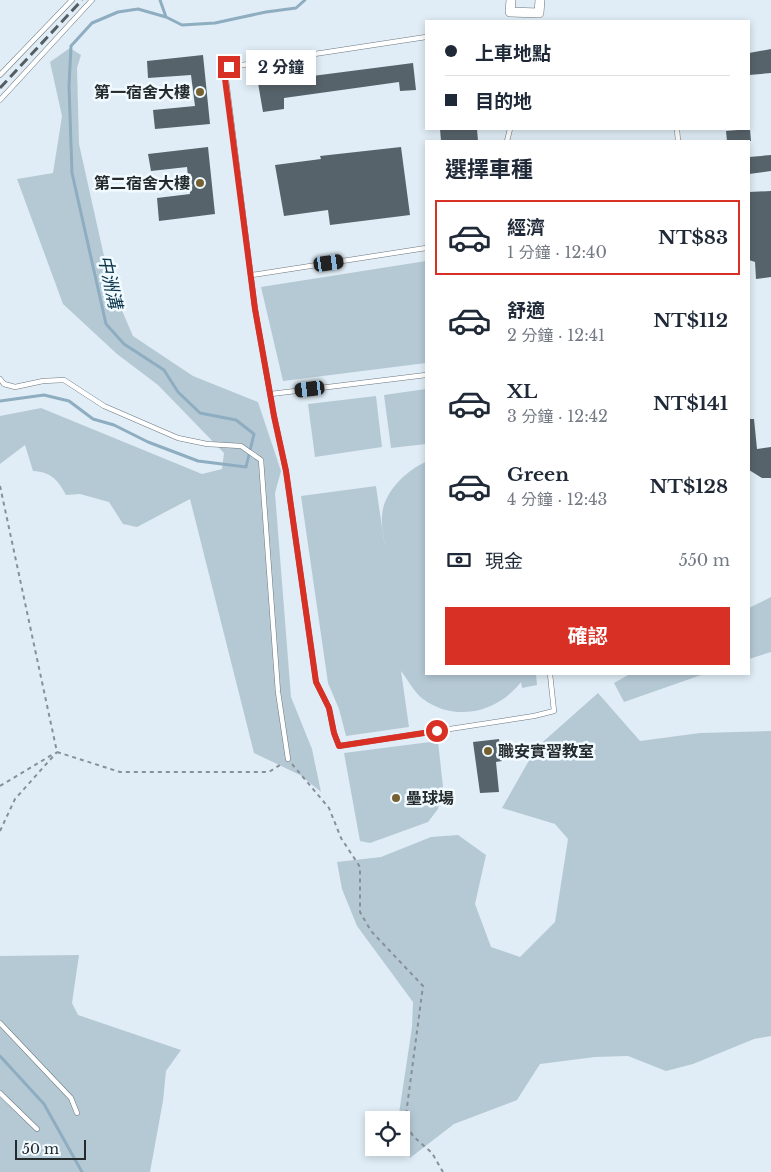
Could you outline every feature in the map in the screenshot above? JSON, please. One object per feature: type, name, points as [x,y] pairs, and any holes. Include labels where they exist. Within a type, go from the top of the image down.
[{"type":"street","points":[[511,0],[510,12],[526,17],[539,13],[540,0]]},
{"type":"lane","points":[[0,75],[72,0]]},
{"type":"lane","points":[[0,100],[92,0]]},
{"type":"lane","points":[[425,37],[229,67],[224,71],[255,309],[286,471],[316,682],[329,708],[334,733],[339,746],[534,716],[554,711],[550,675]]},
{"type":"lane","points":[[252,275],[425,248]]},
{"type":"lane","points":[[271,394],[425,375]]},
{"type":"lane","points":[[0,379],[4,384],[15,387],[43,381],[64,380],[104,406],[178,438],[207,444],[241,446],[260,460],[278,692],[288,759]]},
{"type":"lane","points":[[0,1023],[71,1098],[77,1113]]},
{"type":"lane","points":[[0,1093],[37,1129]]},
{"type":"path","points":[[0,486],[57,752]]},
{"type":"path","points":[[0,831],[15,799],[57,752]]},
{"type":"path","points":[[0,786],[57,752],[120,772],[269,772],[288,759],[329,808],[341,838],[360,867],[360,912],[370,931],[423,986],[405,1122],[412,1136],[432,1153],[443,1172]]},
{"type":"shaded area","points":[[70,48],[81,55],[77,68],[79,144],[110,283],[133,336],[193,376],[258,402],[281,471],[275,493],[291,697],[312,749],[321,792],[300,775],[254,753],[190,499],[137,527],[123,524],[109,502],[80,494],[66,495],[60,485],[49,475],[33,471],[25,445],[0,464],[0,416],[41,408],[202,474],[222,469],[224,453],[158,385],[117,354],[63,304],[17,179],[53,173],[62,116],[50,62]]},
{"type":"shaded area","points":[[425,261],[425,363],[283,381],[261,287]]},
{"type":"shaded area","points":[[425,389],[425,444],[391,448],[384,395]]},
{"type":"shaded area","points":[[376,396],[382,447],[315,457],[308,404]]},
{"type":"shaded area","points":[[425,462],[425,675],[536,675],[537,685],[522,688],[521,682],[500,701],[488,707],[475,711],[449,711],[423,699],[401,671],[409,727],[346,736],[339,709],[328,683],[301,496],[376,486],[382,527],[383,507],[386,499],[397,483]]},
{"type":"shaded area","points":[[771,597],[771,652],[750,659],[750,608]]},
{"type":"shaded area","points":[[628,675],[701,675],[624,702],[614,683]]},
{"type":"shaded area","points":[[598,693],[640,741],[700,733],[771,731],[771,1036],[754,1039],[693,1064],[666,1071],[628,1056],[595,1057],[540,1064],[517,1100],[454,1124],[410,1158],[410,1111],[399,1111],[412,1027],[413,1002],[357,926],[342,889],[337,862],[381,857],[431,837],[458,835],[486,855],[475,904],[491,947],[520,957],[555,922],[568,839],[555,824],[502,808],[536,748]]},
{"type":"shaded area","name":"壘球場","points":[[438,741],[443,787],[438,809],[428,822],[370,843],[360,841],[344,753]]},
{"type":"shaded area","points":[[79,955],[72,1003],[78,1015],[181,1050],[166,1071],[163,1101],[150,1172],[0,1172],[0,956]]},
{"type":"building","points":[[771,49],[771,73],[750,75],[750,53]]},
{"type":"building","name":"第一宿舍大樓","points":[[203,55],[210,124],[155,129],[153,110],[195,106],[191,75],[148,78],[147,61]]},
{"type":"building","points":[[413,63],[416,90],[400,91],[399,82],[284,98],[284,109],[263,112],[258,83]]},
{"type":"building","points":[[750,129],[751,141],[727,140],[726,131]]},
{"type":"building","points":[[440,130],[477,130],[478,140],[441,140]]},
{"type":"building","name":"第二宿舍大樓","points":[[208,147],[215,214],[159,221],[157,198],[190,194],[187,167],[151,171],[148,154]]},
{"type":"building","points":[[401,147],[410,215],[330,225],[328,210],[284,216],[275,165],[321,159],[320,156]]},
{"type":"building","points":[[771,155],[771,171],[750,174],[750,157]]},
{"type":"building","points":[[771,191],[771,277],[756,279],[755,262],[750,260],[750,192]]},
{"type":"building","points":[[750,419],[754,419],[757,449],[771,447],[771,478],[762,478],[750,471]]},
{"type":"building","points":[[499,739],[502,761],[496,762],[499,792],[480,793],[473,742]]},
{"type":"waterway","points":[[160,0],[166,17]]},
{"type":"waterway","name":"中洲溝","points":[[0,401],[44,395],[69,401],[93,419],[114,425],[148,442],[198,461],[246,467],[254,434],[236,420],[200,413],[178,392],[164,370],[124,344],[106,324],[72,173],[69,86],[71,46],[92,23],[118,12],[138,9],[166,17],[182,25],[215,23],[266,12],[296,8],[305,0]]},
{"type":"waterway","points":[[0,1056],[44,1104],[82,1172]]},
{"type":"railway","points":[[0,88],[82,0]]},
{"type":"place","name":"第一宿舍大樓","points":[[200,92]]},
{"type":"place","name":"第二宿舍大樓","points":[[200,183]]},
{"type":"place","name":"職安實習教室","points":[[488,751]]},
{"type":"place","name":"壘球場","points":[[396,798]]},
{"type":"route","points":[[229,67],[224,71],[255,309],[286,471],[316,682],[329,708],[334,733],[339,746],[437,731]]}]
